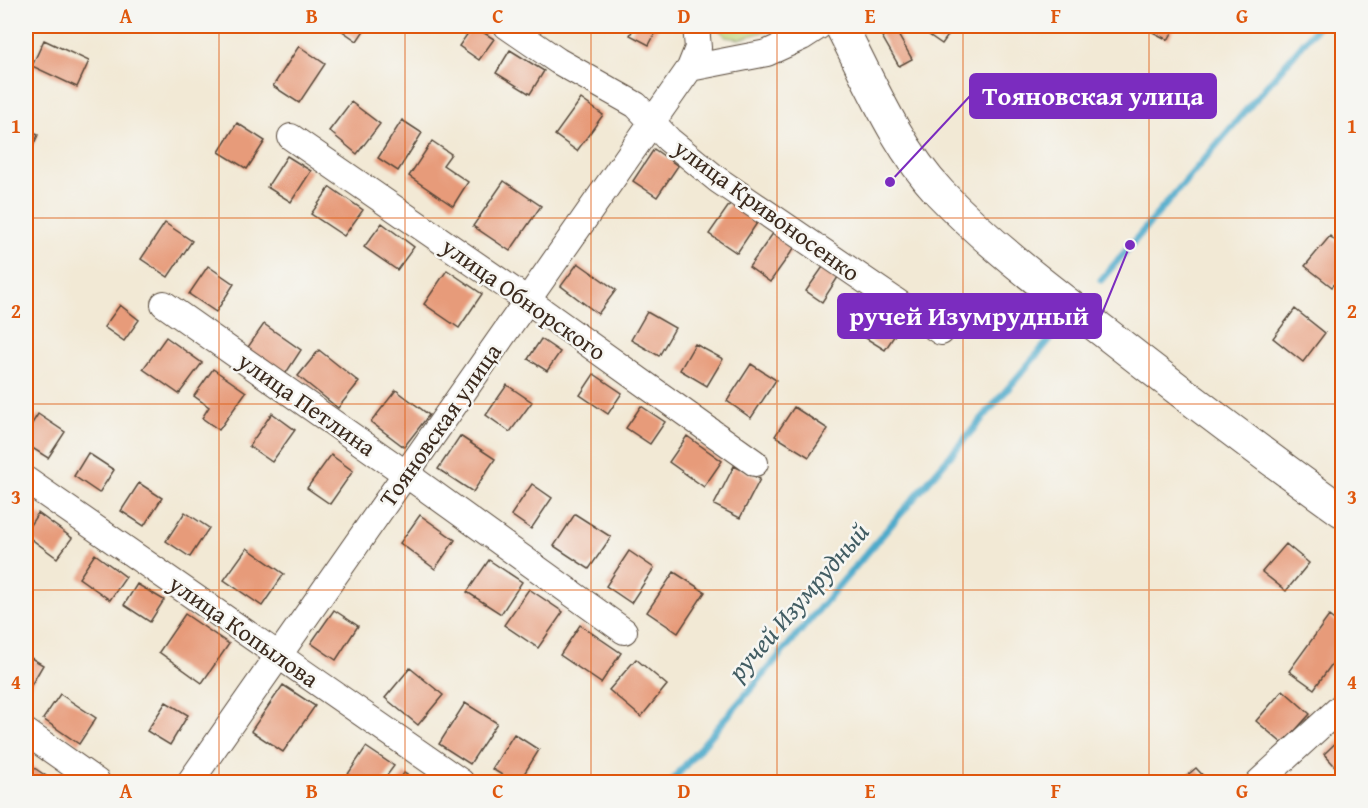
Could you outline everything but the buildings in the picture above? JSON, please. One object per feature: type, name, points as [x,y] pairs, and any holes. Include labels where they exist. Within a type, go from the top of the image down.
[{"type":"street","name":"улица Кривоносенко","points":[[507,26],[558,61],[636,105],[669,140],[718,180],[941,332]]},
{"type":"street","name":"Тояновская улица","points":[[190,783],[690,68],[698,48],[696,26]]},
{"type":"street","points":[[690,68],[766,53],[802,37],[819,26]]},
{"type":"street","points":[[841,26],[886,115],[914,159],[940,192],[1024,270],[1222,425],[1342,511]]},
{"type":"street","name":"улица Обнорского","points":[[291,137],[527,300],[755,463]]},
{"type":"street","name":"улица Петлина","points":[[164,304],[624,631]]},
{"type":"street","name":"улица Копылова","points":[[26,480],[461,783]]},
{"type":"street","points":[[1258,783],[1342,706]]},
{"type":"street","points":[[26,732],[97,783]]},
{"type":"green space","points":[[717,26],[782,26],[740,39],[726,37]]},
{"type":"waterway","name":"ручей Изумрудный","points":[[1101,280],[1318,26]]},
{"type":"waterway","name":"ручей Изумрудный","points":[[671,782],[1052,337]]},
{"type":"place","name":"Тояновская улица","points":[[890,182]]},
{"type":"place","name":"ручей Изумрудный","points":[[1130,245]]}]
